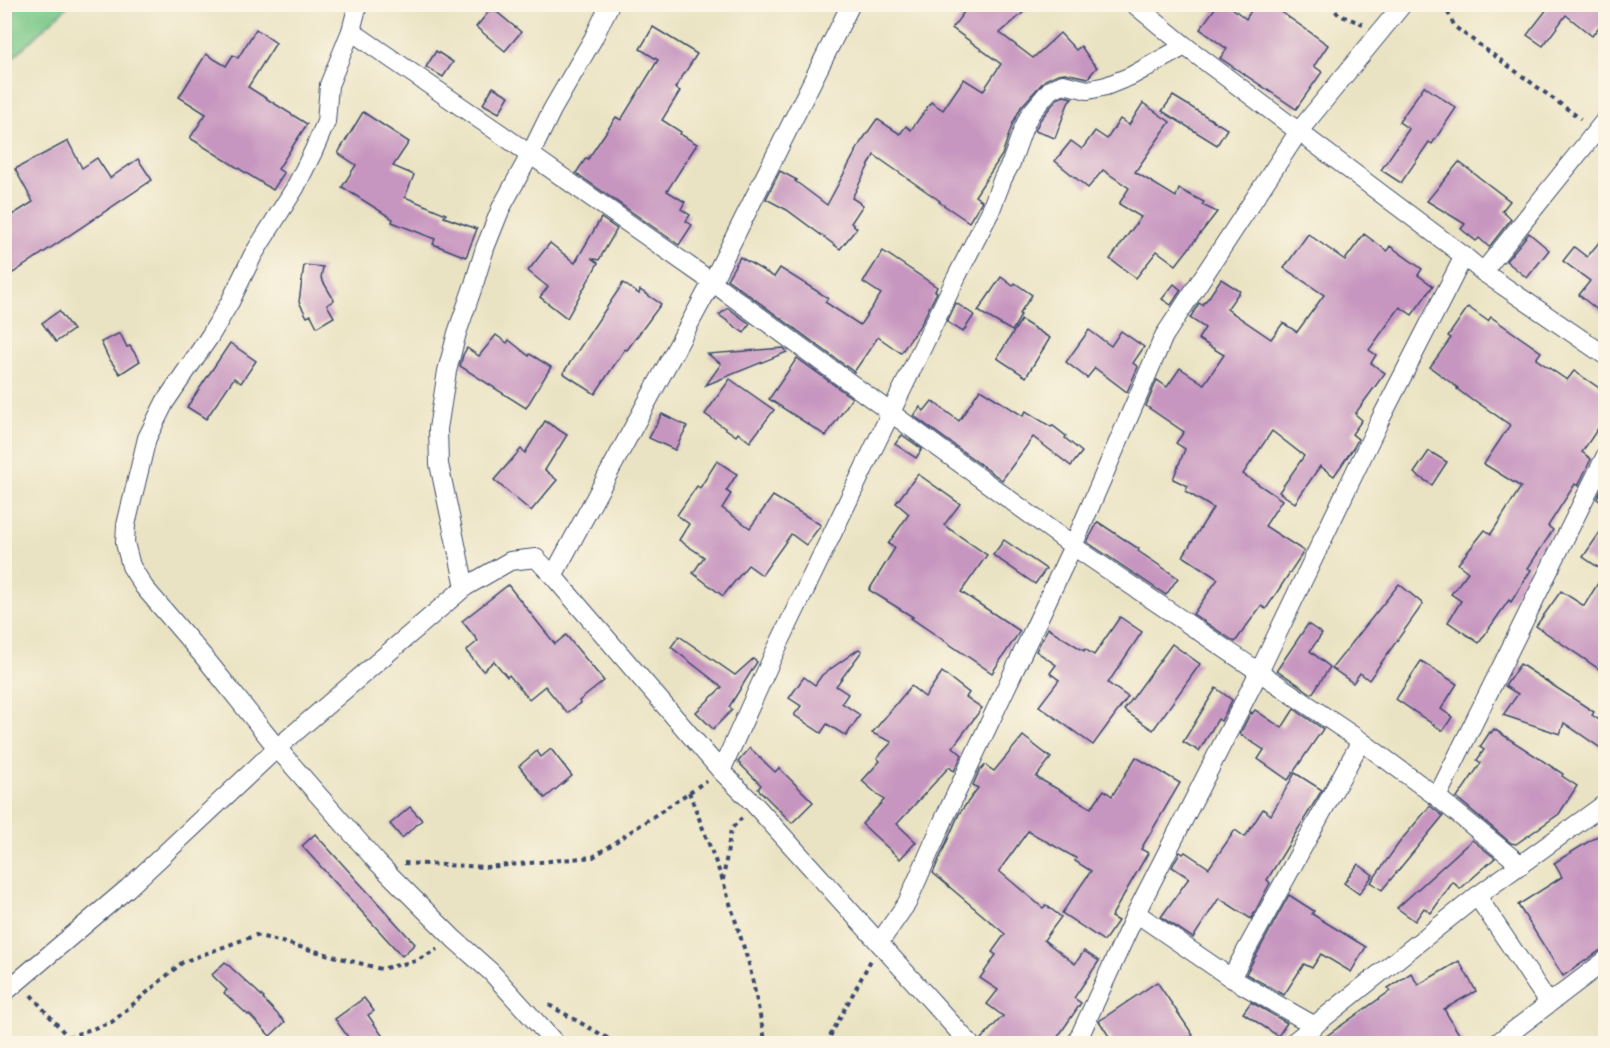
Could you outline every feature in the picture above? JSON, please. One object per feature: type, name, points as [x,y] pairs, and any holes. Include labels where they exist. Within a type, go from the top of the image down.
[{"type":"street","points":[[358,4],[351,31],[329,85],[326,122],[295,188],[253,255],[210,336],[165,402],[147,438],[124,543],[131,566],[144,587],[277,748],[377,862],[454,939],[491,972],[556,1044]]},
{"type":"street","points":[[465,587],[439,464],[438,429],[456,333],[501,208],[610,4]]},
{"type":"street","points":[[553,576],[712,282],[851,4]]},
{"type":"street","points":[[1134,4],[1185,46],[1483,272],[1605,356]]},
{"type":"street","points":[[879,943],[907,903],[1072,546],[1164,336],[1299,131],[1403,4]]},
{"type":"street","points":[[351,31],[712,282],[1072,546],[1361,741],[1437,797],[1521,865]]},
{"type":"street","points":[[721,771],[773,656],[990,212],[1030,114],[1050,90],[1063,84],[1088,90],[1106,86],[1131,76],[1185,46]]},
{"type":"street","points":[[1483,272],[1601,125]]},
{"type":"street","points":[[1076,1044],[1136,913],[1258,672],[1374,432],[1464,256]]},
{"type":"street","points":[[1437,797],[1605,455]]},
{"type":"street","points":[[4,993],[128,888],[277,748],[465,587],[510,561],[536,558],[721,771],[754,804],[970,1044]]},
{"type":"street","points":[[1231,978],[1361,741]]},
{"type":"street","points":[[1291,1044],[1478,896],[1605,803]]},
{"type":"street","points":[[1478,896],[1548,1002]]},
{"type":"street","points":[[1136,913],[1231,978],[1315,1026]]},
{"type":"street","points":[[1496,1044],[1605,960]]},
{"type":"path","points":[[1330,4],[1339,15],[1381,30]]},
{"type":"path","points":[[1444,4],[1455,27],[1601,125]]},
{"type":"path","points":[[377,862],[487,867],[593,857],[721,771]]},
{"type":"path","points":[[689,792],[723,881],[749,964],[766,1044]]},
{"type":"path","points":[[723,881],[731,829],[754,804]]},
{"type":"path","points":[[68,1037],[112,1022],[183,962],[256,934],[381,969],[416,961],[454,939]]},
{"type":"path","points":[[826,1044],[879,943]]},
{"type":"path","points":[[19,980],[68,1037]]},
{"type":"path","points":[[546,1003],[618,1044]]},
{"type":"path","points":[[66,1044],[68,1037]]},
{"type":"green space","points":[[5,4],[69,4],[69,5],[5,65]]},
{"type":"building","points":[[970,4],[1033,4],[1000,33],[1033,58],[1060,33],[1076,50],[1081,46],[1097,67],[1088,78],[1065,73],[1045,80],[1021,107],[1002,155],[975,196],[982,201],[969,222],[874,155],[852,198],[863,205],[851,223],[857,228],[840,249],[787,210],[766,199],[780,171],[797,180],[795,181],[827,205],[861,142],[877,119],[900,134],[906,126],[911,130],[931,102],[943,110],[964,79],[983,91],[1001,64],[952,28]]},
{"type":"building","points":[[1218,4],[1227,4],[1246,19],[1255,4],[1285,4],[1280,11],[1328,45],[1314,66],[1322,72],[1296,109],[1220,58],[1227,49],[1200,29]]},
{"type":"building","points":[[1551,4],[1605,4],[1605,19],[1592,36],[1566,15],[1543,46],[1527,35]]},
{"type":"building","points":[[492,8],[521,32],[505,51],[476,27]]},
{"type":"building","points":[[653,27],[697,54],[675,88],[680,91],[662,120],[697,144],[667,191],[685,202],[681,209],[690,215],[686,221],[692,225],[679,245],[576,173],[616,117],[621,120],[658,60],[640,49]]},
{"type":"building","points":[[256,29],[276,43],[248,87],[307,124],[278,169],[284,173],[273,190],[190,138],[206,114],[179,97],[206,54],[226,66],[233,55],[238,58]]},
{"type":"building","points":[[436,51],[453,62],[443,77],[426,67]]},
{"type":"building","points":[[1424,86],[1456,108],[1432,144],[1429,142],[1401,183],[1381,170],[1409,129],[1399,122]]},
{"type":"building","points":[[493,87],[509,96],[499,113],[483,104]]},
{"type":"building","points":[[1064,96],[1072,98],[1055,138],[1035,131],[1040,120],[1057,99]]},
{"type":"building","points":[[1173,96],[1227,129],[1217,145],[1162,111]]},
{"type":"building","points":[[1143,103],[1170,122],[1135,172],[1176,197],[1179,189],[1204,202],[1202,205],[1217,212],[1176,265],[1157,251],[1136,278],[1110,259],[1141,217],[1119,204],[1129,188],[1103,170],[1088,188],[1055,161],[1071,141],[1082,149],[1095,131],[1107,139],[1120,119],[1129,125]]},
{"type":"building","points":[[363,112],[409,142],[393,166],[414,175],[405,197],[446,214],[444,217],[477,229],[466,257],[433,244],[435,239],[392,222],[393,219],[342,187],[356,165],[338,153]]},
{"type":"building","points":[[68,141],[82,168],[97,158],[110,178],[138,159],[152,180],[13,273],[4,261],[4,220],[33,202],[15,169]]},
{"type":"building","points":[[1459,162],[1510,201],[1502,211],[1511,219],[1489,247],[1479,238],[1476,241],[1461,229],[1465,224],[1427,201]]},
{"type":"building","points":[[601,218],[617,229],[599,260],[591,258],[598,263],[567,318],[540,297],[548,287],[528,271],[550,243],[575,263]]},
{"type":"building","points":[[1529,233],[1549,250],[1527,278],[1506,261]]},
{"type":"building","points":[[1308,234],[1345,260],[1364,234],[1387,251],[1390,246],[1422,269],[1418,275],[1433,286],[1412,315],[1400,307],[1369,350],[1376,355],[1371,363],[1385,373],[1355,414],[1362,420],[1352,434],[1358,439],[1334,476],[1320,466],[1295,503],[1279,492],[1304,456],[1272,431],[1243,474],[1282,500],[1265,526],[1304,551],[1266,609],[1261,606],[1235,642],[1193,614],[1218,579],[1183,556],[1213,508],[1185,491],[1188,486],[1173,479],[1185,449],[1176,443],[1184,432],[1146,406],[1157,380],[1167,387],[1180,368],[1204,384],[1224,355],[1198,339],[1205,328],[1190,318],[1199,303],[1202,305],[1221,279],[1240,291],[1227,309],[1271,339],[1283,323],[1297,332],[1324,295],[1284,268]]},
{"type":"building","points":[[1605,235],[1605,316],[1579,295],[1590,281],[1563,261],[1574,247],[1587,257]]},
{"type":"building","points":[[883,251],[937,287],[935,291],[937,292],[921,324],[901,353],[878,337],[854,372],[727,279],[740,257],[774,277],[780,268],[828,298],[825,302],[860,325],[881,294],[863,282]]},
{"type":"building","points":[[304,265],[323,267],[321,278],[334,300],[327,305],[334,317],[317,327],[311,315],[307,317],[299,302]]},
{"type":"building","points":[[1001,277],[1013,286],[1015,283],[1032,295],[1019,314],[1021,315],[1012,331],[978,311]]},
{"type":"building","points":[[623,283],[639,294],[640,290],[661,304],[627,350],[625,349],[595,394],[563,373]]},
{"type":"building","points":[[1174,284],[1181,290],[1171,305],[1162,299]]},
{"type":"building","points":[[956,303],[974,315],[963,332],[947,322]]},
{"type":"building","points":[[1468,307],[1488,321],[1491,317],[1541,352],[1536,359],[1567,380],[1574,371],[1605,392],[1605,418],[1582,452],[1591,459],[1578,486],[1575,484],[1548,526],[1553,530],[1528,568],[1531,570],[1511,602],[1509,600],[1479,643],[1448,622],[1461,601],[1451,594],[1468,572],[1458,564],[1485,530],[1491,534],[1521,487],[1484,464],[1510,425],[1473,401],[1430,367],[1451,338],[1448,336]]},
{"type":"building","points":[[728,308],[750,324],[744,333],[719,315]]},
{"type":"building","points":[[59,311],[73,330],[56,342],[42,323]]},
{"type":"building","points":[[1021,320],[1050,338],[1026,377],[997,358]]},
{"type":"building","points":[[1089,330],[1111,346],[1121,331],[1144,347],[1133,363],[1138,367],[1127,392],[1095,368],[1087,378],[1066,362]]},
{"type":"building","points":[[120,333],[127,347],[130,346],[140,361],[120,374],[101,342]]},
{"type":"building","points":[[496,335],[507,343],[509,340],[529,356],[530,354],[551,367],[526,408],[460,366],[467,348],[479,356]]},
{"type":"building","points":[[230,343],[256,361],[241,383],[234,378],[206,419],[187,407]]},
{"type":"building","points":[[784,348],[787,352],[706,385],[721,364],[708,354]]},
{"type":"building","points":[[797,358],[852,398],[826,436],[769,399]]},
{"type":"building","points":[[730,379],[774,410],[750,442],[738,433],[736,436],[705,414]]},
{"type":"building","points":[[980,389],[1023,416],[1026,411],[1051,427],[1053,426],[1082,452],[1071,466],[1033,437],[1002,480],[914,416],[920,407],[924,411],[932,401],[959,421]]},
{"type":"building","points":[[662,414],[687,426],[675,450],[649,438]]},
{"type":"building","points":[[545,421],[567,435],[545,470],[557,480],[531,511],[494,480],[521,449],[525,453]]},
{"type":"building","points":[[902,435],[922,449],[916,458],[895,444]]},
{"type":"building","points":[[1429,451],[1447,462],[1432,485],[1414,473]]},
{"type":"building","points":[[717,461],[737,474],[726,491],[731,494],[722,508],[750,528],[773,496],[821,525],[806,545],[791,534],[762,575],[748,565],[723,596],[693,573],[704,557],[679,540],[689,524],[677,515],[697,486],[700,488]]},
{"type":"building","points":[[918,474],[960,504],[944,525],[987,555],[961,592],[1020,631],[992,673],[911,618],[913,617],[869,590],[895,548],[888,544],[909,514],[896,503]]},
{"type":"building","points":[[1605,481],[1605,505],[1597,499]]},
{"type":"building","points":[[1098,522],[1178,578],[1166,595],[1087,542]]},
{"type":"building","points":[[1605,525],[1605,572],[1583,557]]},
{"type":"building","points":[[1004,540],[1046,569],[1035,584],[993,555]]},
{"type":"building","points":[[1605,572],[1605,673],[1536,626],[1561,591],[1584,606]]},
{"type":"building","points":[[1399,584],[1423,604],[1369,680],[1360,673],[1353,683],[1332,668]]},
{"type":"building","points":[[508,585],[555,644],[566,635],[604,681],[567,713],[545,686],[529,699],[494,661],[483,671],[466,651],[478,641],[462,621]]},
{"type":"building","points":[[1120,617],[1142,632],[1108,683],[1128,697],[1093,745],[1039,706],[1059,680],[1050,673],[1056,665],[1036,651],[1048,628],[1094,655]]},
{"type":"building","points":[[1308,624],[1322,634],[1310,651],[1330,667],[1312,694],[1277,670]]},
{"type":"building","points":[[679,636],[735,675],[753,659],[757,662],[729,707],[732,710],[713,729],[696,712],[722,687],[671,647]]},
{"type":"building","points":[[1172,644],[1200,664],[1153,730],[1124,710]]},
{"type":"building","points":[[859,649],[862,651],[836,686],[848,694],[842,703],[860,715],[846,736],[827,724],[821,733],[794,715],[801,706],[789,698],[804,677],[815,685],[822,675]]},
{"type":"building","points":[[1421,661],[1457,684],[1441,709],[1452,717],[1443,731],[1396,699]]},
{"type":"building","points":[[1520,664],[1594,712],[1592,715],[1605,724],[1605,751],[1564,723],[1560,734],[1503,715],[1518,694],[1505,686]]},
{"type":"building","points":[[942,672],[969,693],[966,697],[982,708],[953,747],[962,755],[954,771],[949,767],[897,824],[916,842],[900,859],[862,824],[884,800],[862,781],[880,761],[877,758],[892,742],[872,733],[911,686],[925,697]]},
{"type":"building","points":[[1216,688],[1232,700],[1221,721],[1218,719],[1199,751],[1183,742]]},
{"type":"building","points":[[1294,709],[1323,729],[1288,780],[1258,759],[1264,750],[1240,734],[1251,712],[1252,714],[1255,710],[1282,728]]},
{"type":"building","points":[[1494,729],[1563,774],[1562,776],[1577,786],[1559,814],[1516,844],[1511,843],[1457,798],[1481,763],[1477,760],[1484,750],[1480,747]]},
{"type":"building","points":[[1023,736],[1051,758],[1036,777],[1091,808],[1104,790],[1112,796],[1136,757],[1180,783],[1141,849],[1148,853],[1111,917],[1118,921],[1104,941],[1062,913],[1091,871],[1075,861],[1076,858],[1028,831],[999,871],[1043,908],[1046,905],[1061,917],[1044,940],[1075,964],[1084,951],[1099,961],[1074,998],[1081,1003],[1053,1044],[981,1044],[980,1040],[1003,1016],[987,1004],[998,990],[980,978],[996,955],[992,952],[1005,934],[933,873],[959,814],[978,788],[973,785],[980,769],[985,765],[994,771]]},
{"type":"building","points":[[750,748],[775,772],[779,768],[813,802],[792,823],[758,789],[761,785],[738,762]]},
{"type":"building","points":[[551,749],[572,776],[545,798],[519,766],[537,751],[541,757]]},
{"type":"building","points":[[1295,773],[1322,790],[1267,880],[1270,883],[1251,919],[1219,898],[1193,938],[1161,917],[1189,878],[1172,867],[1180,852],[1183,854],[1185,852],[1209,868],[1235,830],[1245,837],[1263,809],[1271,815]]},
{"type":"building","points":[[1430,806],[1443,816],[1382,890],[1371,882],[1402,839]]},
{"type":"building","points":[[410,807],[422,820],[402,838],[390,824]]},
{"type":"building","points":[[315,834],[415,944],[402,956],[302,846]]},
{"type":"building","points":[[1599,835],[1605,846],[1605,947],[1563,976],[1518,905],[1562,877],[1554,863]]},
{"type":"building","points":[[1472,840],[1495,858],[1460,889],[1453,882],[1431,913],[1424,908],[1415,921],[1397,908]]},
{"type":"building","points":[[1358,864],[1373,875],[1359,894],[1344,883]]},
{"type":"building","points":[[1289,895],[1314,911],[1312,914],[1366,947],[1351,972],[1321,954],[1312,968],[1304,964],[1284,995],[1246,974]]},
{"type":"building","points":[[1459,961],[1476,991],[1444,1009],[1465,1044],[1315,1044],[1390,991],[1388,988],[1411,973],[1418,985]]},
{"type":"building","points":[[225,962],[264,998],[285,1022],[270,1036],[224,993],[227,990],[212,975]]},
{"type":"building","points":[[1157,982],[1193,1035],[1180,1044],[1114,1044],[1099,1021]]},
{"type":"building","points":[[364,998],[374,1011],[368,1015],[388,1044],[353,1044],[335,1019]]},
{"type":"building","points":[[1251,1002],[1287,1023],[1278,1036],[1243,1013]]}]
